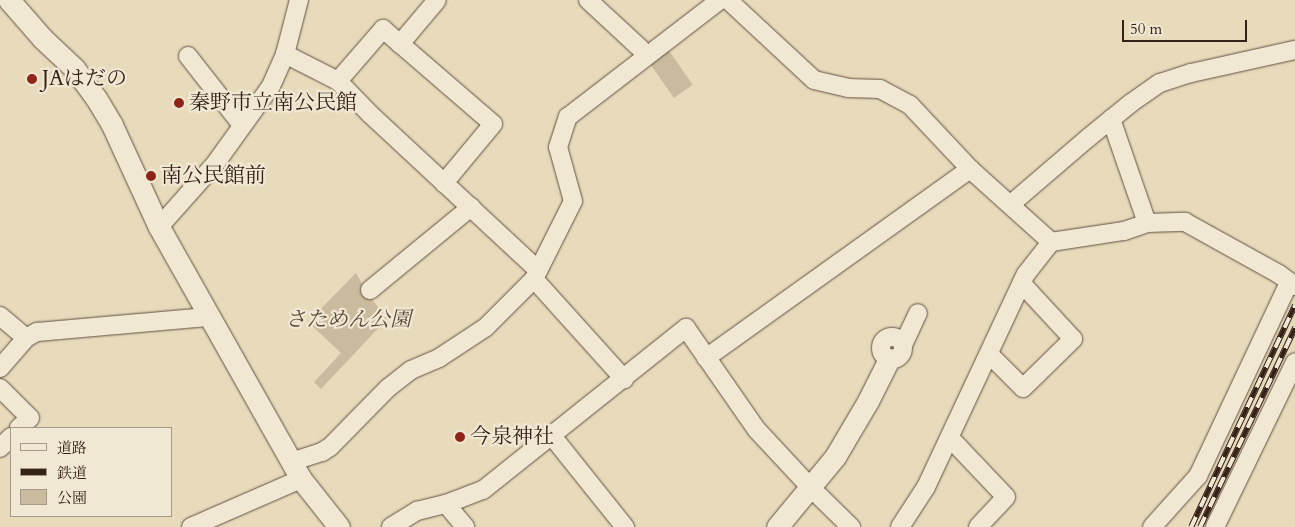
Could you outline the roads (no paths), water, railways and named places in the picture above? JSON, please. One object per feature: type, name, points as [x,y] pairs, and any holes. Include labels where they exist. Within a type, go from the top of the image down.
[{"type":"street","points":[[9,0],[42,38],[74,68],[96,98],[112,125],[160,227],[296,470],[339,527]]},
{"type":"street","points":[[160,227],[215,164],[271,86],[284,54],[299,0]]},
{"type":"street","points":[[400,44],[437,0]]},
{"type":"street","points":[[588,0],[641,49]]},
{"type":"street","points":[[191,527],[296,470],[330,447],[388,388],[411,370],[439,358],[486,327],[536,275],[573,201],[558,147],[568,117],[720,0]]},
{"type":"street","points":[[728,0],[814,80],[848,88],[880,89],[910,105],[970,169],[1051,242]]},
{"type":"street","points":[[338,81],[383,29],[493,124],[444,183]]},
{"type":"street","points":[[1011,204],[1111,119],[1160,84],[1191,73],[1295,50]]},
{"type":"street","points":[[284,54],[338,81],[370,114],[470,207],[536,275],[624,379]]},
{"type":"street","points":[[188,56],[242,125]]},
{"type":"street","points":[[1111,119],[1147,223]]},
{"type":"street","points":[[706,358],[970,169]]},
{"type":"street","points":[[370,290],[470,207]]},
{"type":"street","points":[[900,527],[926,487],[1032,265],[1051,242],[1124,231],[1147,223],[1176,221],[1194,225],[1279,274],[1292,285],[1198,476],[1152,527]]},
{"type":"street","points":[[989,354],[1023,388],[1073,339],[1022,284]]},
{"type":"street","points":[[777,527],[835,457],[918,313]]},
{"type":"street","points":[[0,316],[26,338]]},
{"type":"street","points":[[0,368],[26,338],[37,332],[210,317]]},
{"type":"street","points":[[390,527],[417,511],[446,504],[483,490],[686,328],[757,430],[811,488],[851,527]]},
{"type":"street","points":[[1215,527],[1295,362]]},
{"type":"street","points":[[0,388],[30,418],[20,427]]},
{"type":"street","points":[[552,436],[625,527]]},
{"type":"street","points":[[0,448],[10,438]]},
{"type":"street","points":[[950,438],[1006,497],[978,527]]},
{"type":"street","points":[[446,504],[465,527]]},
{"type":"railway","points":[[1191,527],[1295,305]]},
{"type":"railway","points":[[1200,527],[1295,328]]},
{"type":"place","name":"JAはだの","points":[[32,79]]},
{"type":"place","name":"秦野市立南公民館","points":[[179,103]]},
{"type":"place","name":"南公民館前","points":[[151,176]]},
{"type":"place","name":"今泉神社","points":[[460,437]]},
{"type":"park label","name":"さためん公園","points":[[348,320]]}]
